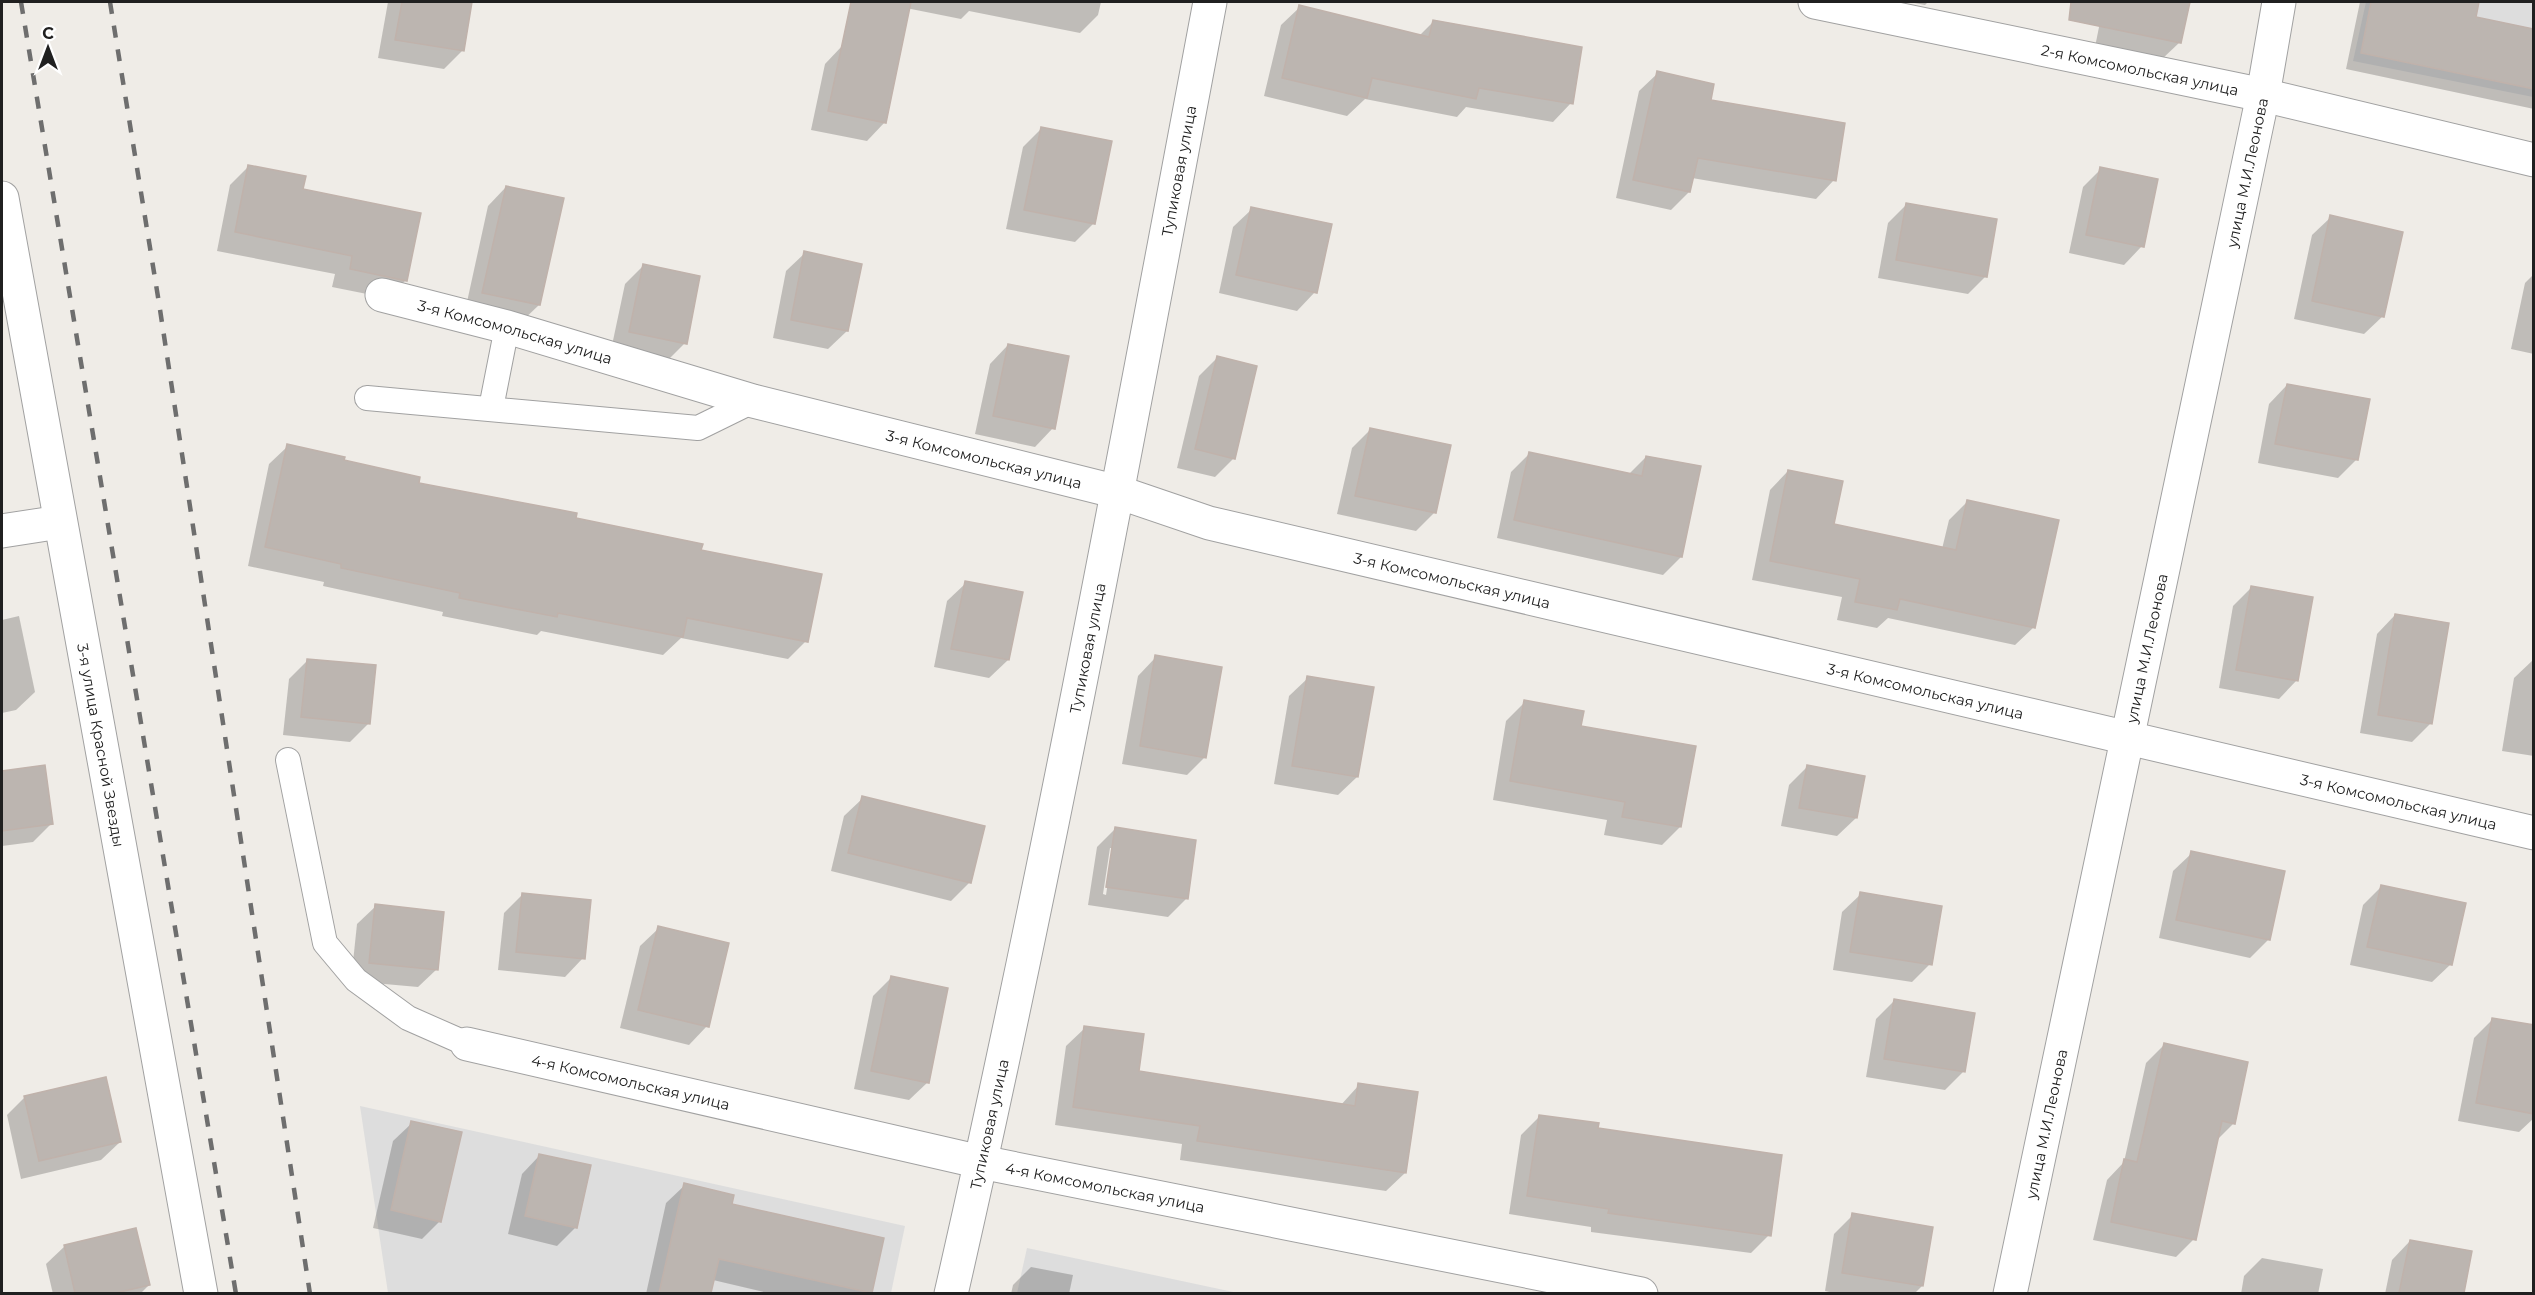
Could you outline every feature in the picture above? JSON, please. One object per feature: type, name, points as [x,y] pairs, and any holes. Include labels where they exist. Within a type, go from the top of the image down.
[{"type":"street","name":"Тупиковая улица","points":[[951,1293],[981,1162],[1118,492],[1210,2]]},
{"type":"street","name":"2-я Комсомольская улица","points":[[1815,2],[2263,95],[2534,160]]},
{"type":"street","name":"улица М.И.Леонова","points":[[2010,1293],[2263,95],[2279,2]]},
{"type":"street","name":"3-я улица Красной Звезды","points":[[2,198],[201,1293]]},
{"type":"street","name":"3-я Комсомольская улица","points":[[382,295],[507,327],[753,401],[1118,492],[1209,523],[2534,833]]},
{"type":"street","points":[[2,531],[60,522]]},
{"type":"street","name":"4-я Комсомольская улица","points":[[467,1044],[981,1162],[1641,1293]]},
{"type":"lane","points":[[491,408],[507,327]]},
{"type":"lane","points":[[367,398],[698,428],[753,401]]},
{"type":"lane","points":[[288,760],[326,944],[356,980],[408,1018],[467,1044]]},
{"type":"shaded area","points":[[2366,2],[2533,2],[2533,97],[2353,61]]},
{"type":"shaded area","points":[[360,1106],[905,1226],[891,1293],[388,1293]]},
{"type":"shaded area","points":[[1027,1248],[1238,1293],[1017,1293]]},
{"type":"building","points":[[402,2],[472,2],[464,51],[395,40]]},
{"type":"building","points":[[851,2],[911,2],[886,123],[828,111]]},
{"type":"building","points":[[2071,2],[2190,2],[2181,43],[2069,20]]},
{"type":"building","points":[[2371,2],[2479,2],[2476,17],[2534,29],[2534,89],[2361,53]]},
{"type":"building","points":[[1299,5],[1429,37],[1433,20],[1582,47],[1573,104],[1479,88],[1476,99],[1372,78],[1367,98],[1282,78]]},
{"type":"building","points":[[1657,71],[1714,84],[1711,100],[1845,123],[1836,181],[1698,158],[1690,192],[1633,180]]},
{"type":"building","points":[[1041,127],[1112,141],[1095,224],[1024,210]]},
{"type":"building","points":[[248,165],[306,176],[303,189],[421,213],[407,281],[350,269],[352,256],[235,232]]},
{"type":"building","points":[[2100,167],[2158,179],[2144,247],[2086,235]]},
{"type":"building","points":[[506,186],[564,198],[540,305],[482,293]]},
{"type":"building","points":[[1906,203],[1997,219],[1987,277],[1896,260]]},
{"type":"building","points":[[1251,207],[1332,224],[1317,293],[1236,275]]},
{"type":"building","points":[[2330,215],[2403,232],[2384,317],[2312,301]]},
{"type":"building","points":[[804,251],[862,264],[848,331],[791,320]]},
{"type":"building","points":[[643,264],[700,276],[687,344],[629,332]]},
{"type":"building","points":[[1008,344],[1069,356],[1055,429],[993,416]]},
{"type":"building","points":[[1217,356],[1257,366],[1235,459],[1195,449]]},
{"type":"building","points":[[2287,384],[2370,399],[2358,460],[2275,444]]},
{"type":"building","points":[[1370,428],[1451,445],[1436,513],[1355,496]]},
{"type":"building","points":[[287,444],[345,457],[344,460],[420,477],[419,483],[577,513],[576,518],[703,544],[701,550],[822,574],[808,642],[687,618],[683,637],[558,613],[557,617],[459,598],[460,593],[341,568],[341,564],[265,547]]},
{"type":"building","points":[[1529,452],[1642,476],[1646,456],[1701,466],[1682,557],[1514,520]]},
{"type":"building","points":[[1788,470],[1843,481],[1834,524],[1956,550],[1967,500],[2059,520],[2035,628],[1900,599],[1897,610],[1855,602],[1860,579],[1770,561]]},
{"type":"building","points":[[965,581],[1023,592],[1009,660],[951,649]]},
{"type":"building","points":[[2251,586],[2313,597],[2298,681],[2236,670]]},
{"type":"building","points":[[2395,614],[2449,623],[2432,724],[2378,715]]},
{"type":"building","points":[[1155,655],[1222,667],[1206,758],[1140,746]]},
{"type":"building","points":[[307,659],[376,665],[370,724],[301,717]]},
{"type":"building","points":[[1307,676],[1374,687],[1358,777],[1292,766]]},
{"type":"building","points":[[1524,700],[1584,711],[1581,726],[1696,746],[1681,827],[1622,817],[1625,802],[1510,781]]},
{"type":"building","points":[[45,765],[53,824],[2,831],[2,771]]},
{"type":"building","points":[[1807,765],[1865,776],[1857,818],[1799,808]]},
{"type":"building","points":[[862,796],[985,826],[971,883],[848,853]]},
{"type":"building","points":[[1115,827],[1196,840],[1188,899],[1106,887]]},
{"type":"building","points":[[2191,851],[2285,871],[2270,940],[2176,920]]},
{"type":"building","points":[[2381,885],[2466,903],[2452,965],[2367,947]]},
{"type":"building","points":[[1860,892],[1942,906],[1932,965],[1850,952]]},
{"type":"building","points":[[522,893],[591,900],[585,959],[516,952]]},
{"type":"building","points":[[375,904],[444,912],[438,970],[369,963]]},
{"type":"building","points":[[658,926],[729,943],[709,1027],[638,1010]]},
{"type":"building","points":[[891,976],[948,988],[929,1083],[871,1071]]},
{"type":"building","points":[[1894,999],[1975,1013],[1965,1072],[1884,1059]]},
{"type":"building","points":[[2492,1018],[2534,1025],[2534,1114],[2476,1103]]},
{"type":"building","points":[[1084,1026],[1144,1034],[1139,1071],[1355,1106],[1358,1083],[1418,1092],[1406,1173],[1197,1141],[1200,1126],[1073,1107]]},
{"type":"building","points":[[2164,1043],[2248,1062],[2235,1124],[2222,1121],[2196,1240],[2111,1222],[2124,1159],[2137,1162]]},
{"type":"building","points":[[106,1077],[121,1142],[39,1161],[24,1096]]},
{"type":"building","points":[[1539,1115],[1599,1123],[1598,1128],[1782,1155],[1771,1236],[1608,1213],[1609,1209],[1527,1196]]},
{"type":"building","points":[[411,1121],[462,1132],[441,1222],[391,1210]]},
{"type":"building","points":[[539,1154],[591,1165],[577,1228],[525,1216]]},
{"type":"building","points":[[684,1183],[734,1195],[732,1204],[884,1238],[872,1293],[719,1259],[711,1293],[659,1293]]},
{"type":"building","points":[[1852,1213],[1933,1227],[1923,1286],[1842,1273]]},
{"type":"building","points":[[136,1228],[150,1285],[116,1293],[75,1293],[64,1245]]},
{"type":"building","points":[[2410,1240],[2472,1251],[2464,1293],[2399,1293]]},
{"type":"railway","points":[[21,2],[236,1294]]},
{"type":"railway","points":[[110,2],[159,303],[310,1294]]}]
